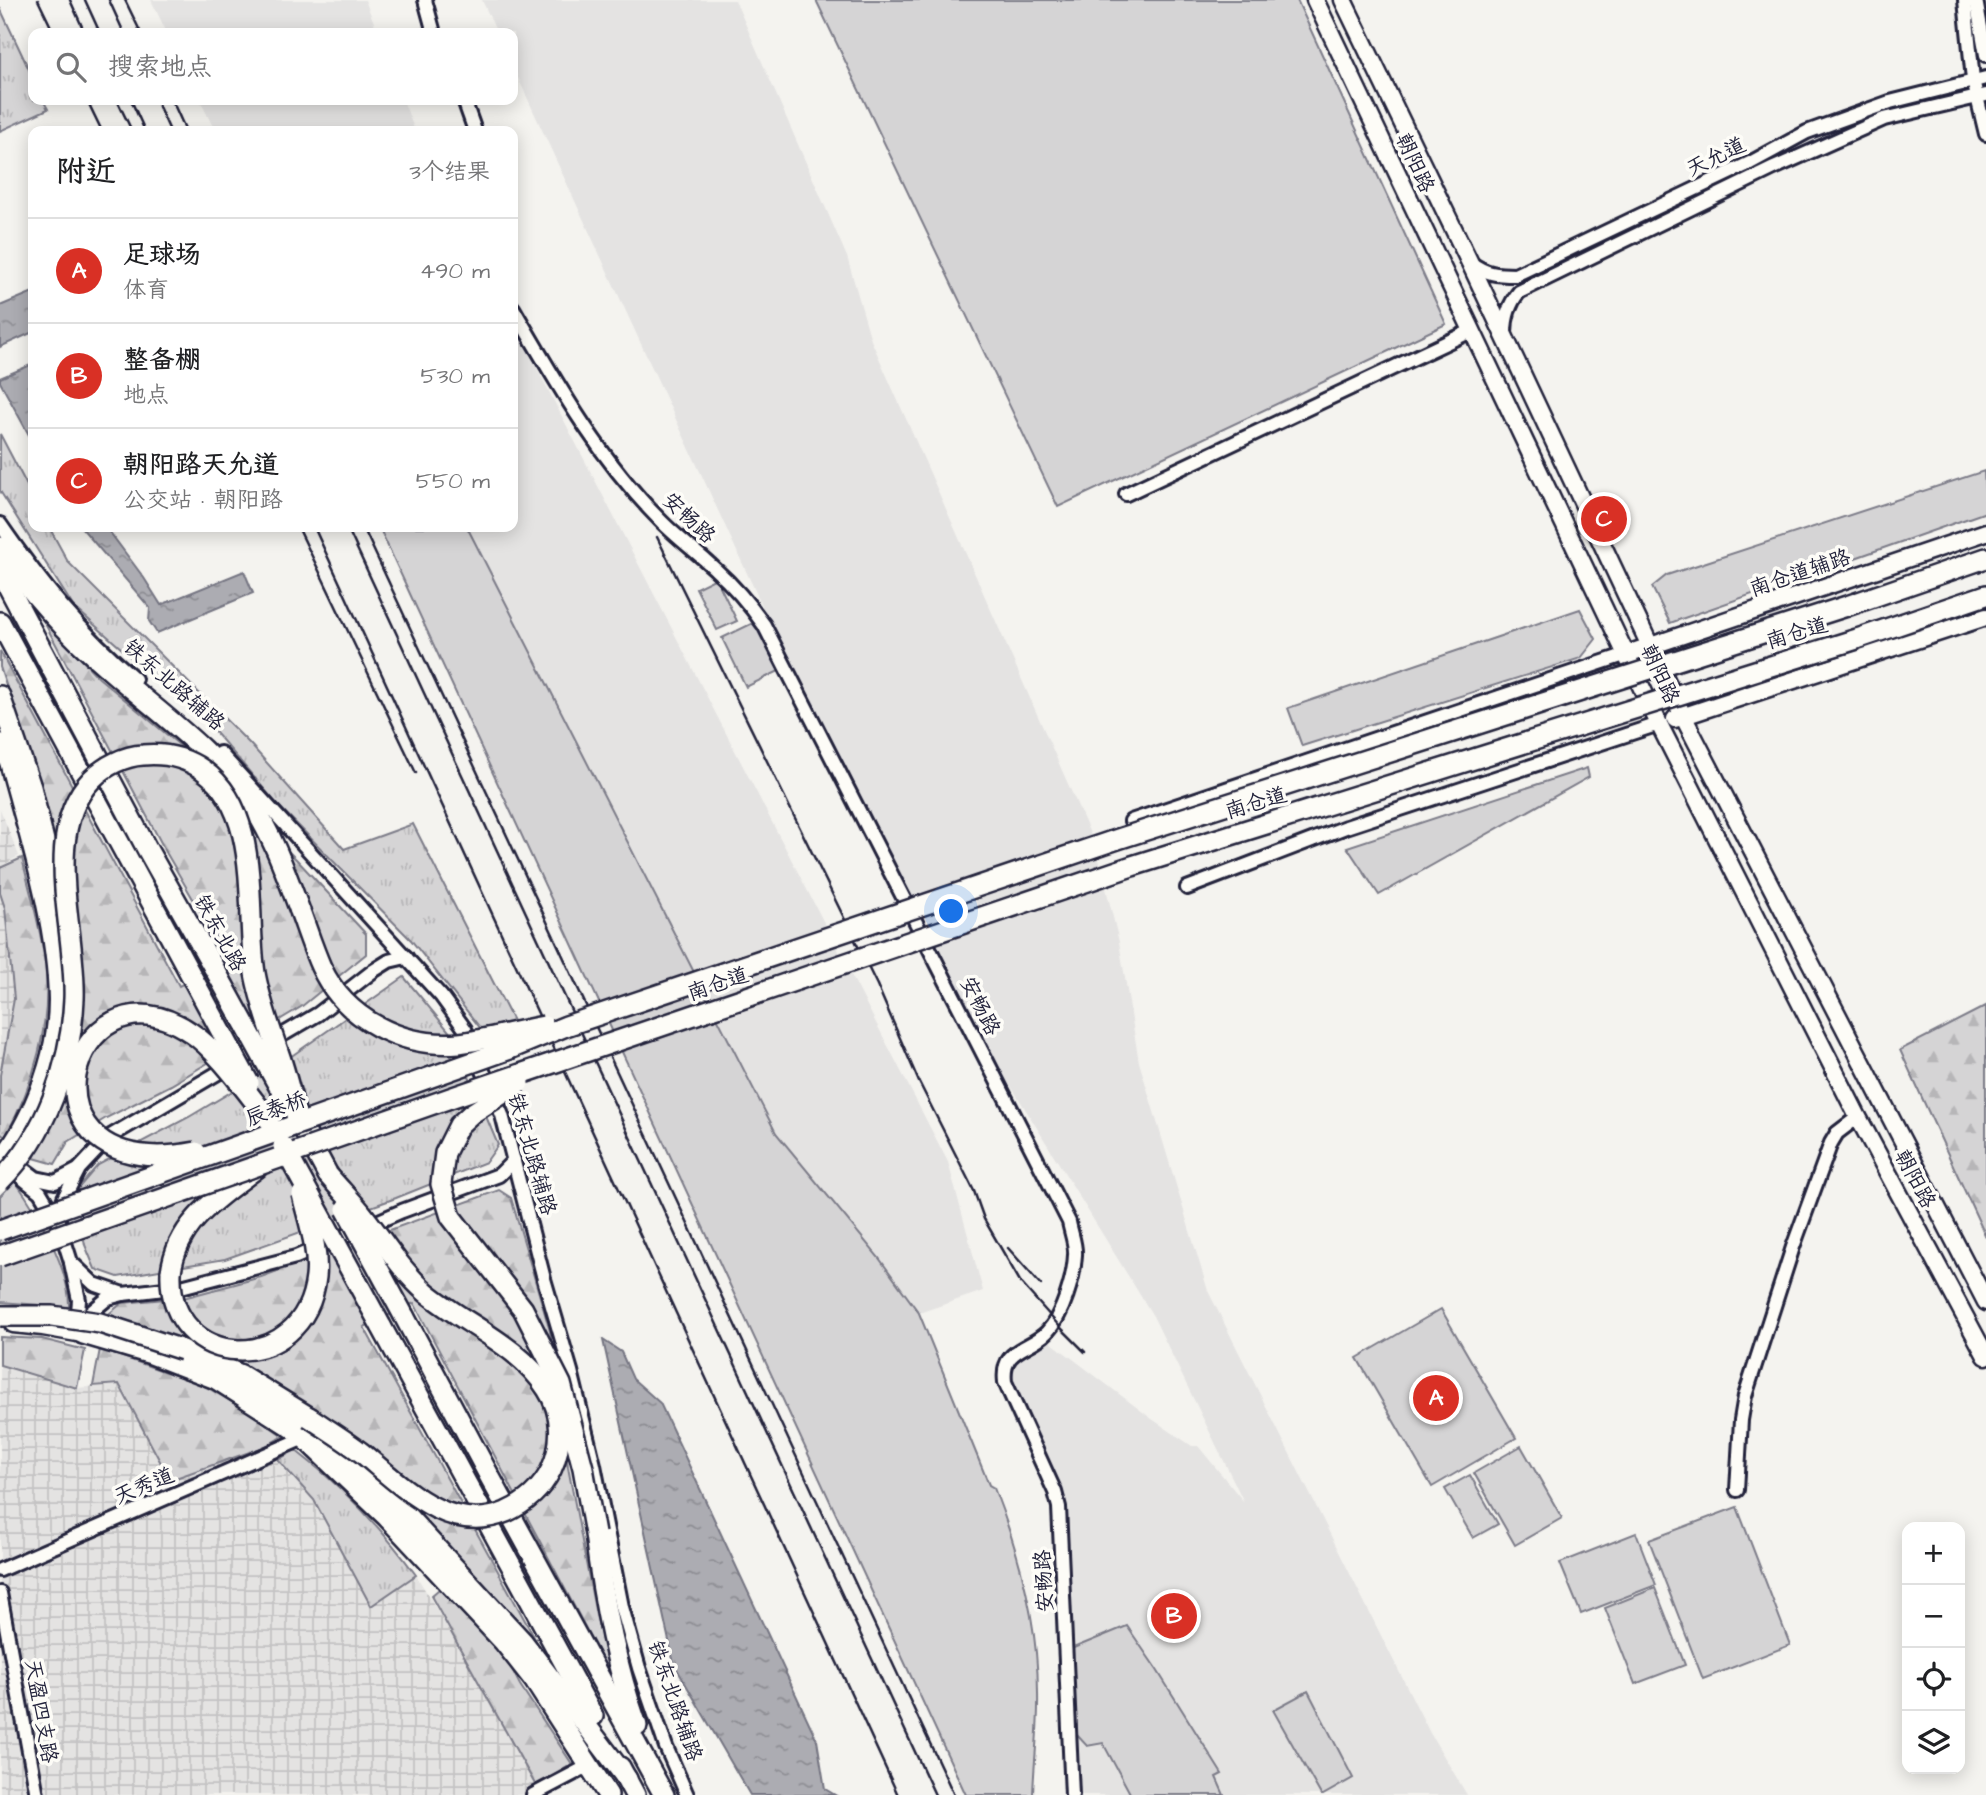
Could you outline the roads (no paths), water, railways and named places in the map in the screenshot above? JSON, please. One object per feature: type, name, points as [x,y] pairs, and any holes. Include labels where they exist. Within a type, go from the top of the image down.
[{"type":"highway","points":[[0,547],[30,588],[81,645],[216,763],[251,804],[278,850],[321,968],[338,995],[364,1019],[398,1036],[438,1044],[483,1039],[548,1026],[565,1026]]},
{"type":"highway","name":"南仓道","points":[[565,1026],[1118,839],[1847,606],[1986,558]]},
{"type":"highway","name":"铁东北路","points":[[0,570],[141,837],[296,1115],[664,1795]]},
{"type":"highway","name":"南仓道","points":[[544,1068],[1132,866],[1857,639],[1986,595]]},
{"type":"highway","points":[[0,622],[193,979],[265,1129]]},
{"type":"highway","points":[[0,696],[31,786],[70,943]]},
{"type":"highway","points":[[0,1181],[36,1131],[53,1097],[67,1050],[74,1000],[65,845],[69,816],[83,789],[108,766],[139,755],[178,757],[192,763],[208,774],[224,792],[241,825],[249,880],[252,948],[257,983],[296,1115]]},
{"type":"highway","points":[[265,1129],[183,1154],[132,1154],[102,1141],[88,1126],[77,1107],[74,1089],[77,1065],[91,1041],[102,1030],[115,1022],[145,1015],[162,1018],[192,1033],[208,1047],[297,1172],[631,1787]]},
{"type":"highway","name":"辰泰桥","points":[[0,1230],[265,1129],[510,1049],[565,1026]]},
{"type":"highway","points":[[0,1256],[453,1097],[544,1068]]},
{"type":"highway","points":[[544,1068],[499,1094],[459,1125],[445,1153],[441,1184],[451,1217],[523,1309],[561,1384],[583,1468],[603,1595],[624,1691],[664,1795]]},
{"type":"highway","points":[[263,1164],[197,1215],[183,1237],[172,1265],[171,1288],[184,1322],[201,1339],[220,1348],[252,1350],[281,1340],[295,1327],[310,1305],[316,1275],[315,1254],[297,1172]]},
{"type":"highway","points":[[0,1316],[52,1316],[100,1323],[183,1350],[240,1375],[309,1417],[339,1436],[403,1489],[450,1514],[475,1518],[501,1514],[516,1508],[542,1486],[554,1463],[560,1434],[556,1407],[541,1381],[498,1342],[444,1306],[414,1280],[328,1175]]},
{"type":"highway","points":[[79,1334],[152,1354],[216,1379],[268,1411],[304,1438],[387,1517],[504,1642],[534,1680],[608,1795]]},
{"type":"highway","points":[[309,1417],[382,1489],[523,1642],[631,1787]]},
{"type":"main road","name":"朝阳路","points":[[1315,0],[1659,724],[1858,1118],[1986,1356]]},
{"type":"main road","name":"朝阳路","points":[[1343,0],[1683,716],[1986,1303]]},
{"type":"main road","points":[[1596,530],[1652,630],[1669,635],[1684,634]]},
{"type":"main road","name":"南仓道辅路","points":[[1627,654],[1986,532]]},
{"type":"main road","points":[[1659,724],[1986,617]]},
{"type":"main road","points":[[0,741],[3,760],[38,874],[53,956],[57,1001],[54,1037],[45,1074],[25,1121],[1,1158]]},
{"type":"main road","points":[[1933,1256],[1956,1244]]},
{"type":"main road","points":[[0,1323],[79,1334]]},
{"type":"street","points":[[425,0],[433,28]]},
{"type":"street","points":[[1965,0],[1986,134]]},
{"type":"street","points":[[1976,0],[1986,55]]},
{"type":"street","name":"天允道","points":[[1470,263],[1494,275],[1515,275],[1750,163],[1807,132],[1890,102],[1979,79]]},
{"type":"street","name":"天允道","points":[[1505,337],[1505,320],[1512,300],[1519,292],[1851,133],[1884,119],[1981,96]]},
{"type":"street","points":[[466,105],[473,126]]},
{"type":"street","name":"安畅路","points":[[518,317],[573,411],[617,472],[658,519],[718,571],[764,625],[1069,1222],[1075,1254],[1067,1296],[1049,1331],[1010,1357],[1004,1371],[1005,1382],[1055,1492],[1059,1507],[1072,1795]]},
{"type":"street","points":[[1126,494],[1471,331]]},
{"type":"street","name":"铁东北路辅路","points":[[0,524],[69,617],[236,768],[441,996],[465,1029],[502,1115],[578,1398],[622,1607],[651,1709],[687,1795]]},
{"type":"street","points":[[1131,821],[1627,654]]},
{"type":"street","points":[[1187,888],[1346,828],[1659,724]]},
{"type":"street","points":[[1,1158],[36,1178],[55,1182],[63,1180],[79,1169],[109,1137],[318,1014],[389,961],[406,957]]},
{"type":"street","points":[[1737,1490],[1741,1420],[1753,1366],[1831,1143],[1837,1133],[1858,1118]]},
{"type":"street","points":[[1,1158],[40,1192],[59,1224],[79,1300],[79,1334]]},
{"type":"street","points":[[79,1334],[94,1308],[103,1300],[122,1294],[181,1287],[296,1257],[402,1211],[499,1175],[514,1160]]},
{"type":"street","points":[[59,1224],[61,1204],[79,1169]]},
{"type":"street","points":[[71,1262],[93,1284],[122,1294]]},
{"type":"street","name":"天秀道","points":[[0,1570],[304,1438]]},
{"type":"street","name":"天盈四支路","points":[[0,1593],[37,1795]]},
{"type":"street","points":[[533,1795],[590,1765]]},
{"type":"water","points":[[28,294],[28,334],[0,347],[0,306]]},
{"type":"water","points":[[28,366],[28,433],[0,382],[0,378]]},
{"type":"water","points":[[85,532],[110,532],[161,605],[244,571],[253,593],[157,633],[149,621],[150,608]]},
{"type":"water","points":[[603,1340],[621,1352],[633,1379],[660,1403],[817,1740],[825,1789],[835,1795],[750,1795],[674,1664]]},
{"type":"railway","points":[[38,0],[52,28]]},
{"type":"railway","points":[[70,0],[83,28]]},
{"type":"railway","points":[[85,0],[98,28]]},
{"type":"railway","points":[[109,0],[122,28]]},
{"type":"railway","points":[[125,0],[139,28]]},
{"type":"railway","points":[[89,105],[100,126]]},
{"type":"railway","points":[[119,105],[130,126]]},
{"type":"railway","points":[[133,105],[143,126]]},
{"type":"railway","points":[[158,105],[168,126]]},
{"type":"railway","points":[[174,105],[184,126]]},
{"type":"railway","points":[[300,532],[416,773]]},
{"type":"railway","points":[[316,532],[898,1795]]},
{"type":"railway","points":[[349,532],[935,1795]]},
{"type":"railway","points":[[365,532],[954,1795]]},
{"type":"railway","points":[[657,537],[877,985],[919,1082],[974,1191],[984,1219],[1021,1283],[1085,1352]]},
{"type":"railway","points":[[1008,1248],[1041,1285]]},
{"type":"place","name":"朝阳路天允道","points":[[1604,519]]},
{"type":"place","name":"足球场","points":[[1436,1398]]},
{"type":"place","name":"整备棚","points":[[1174,1616]]}]
